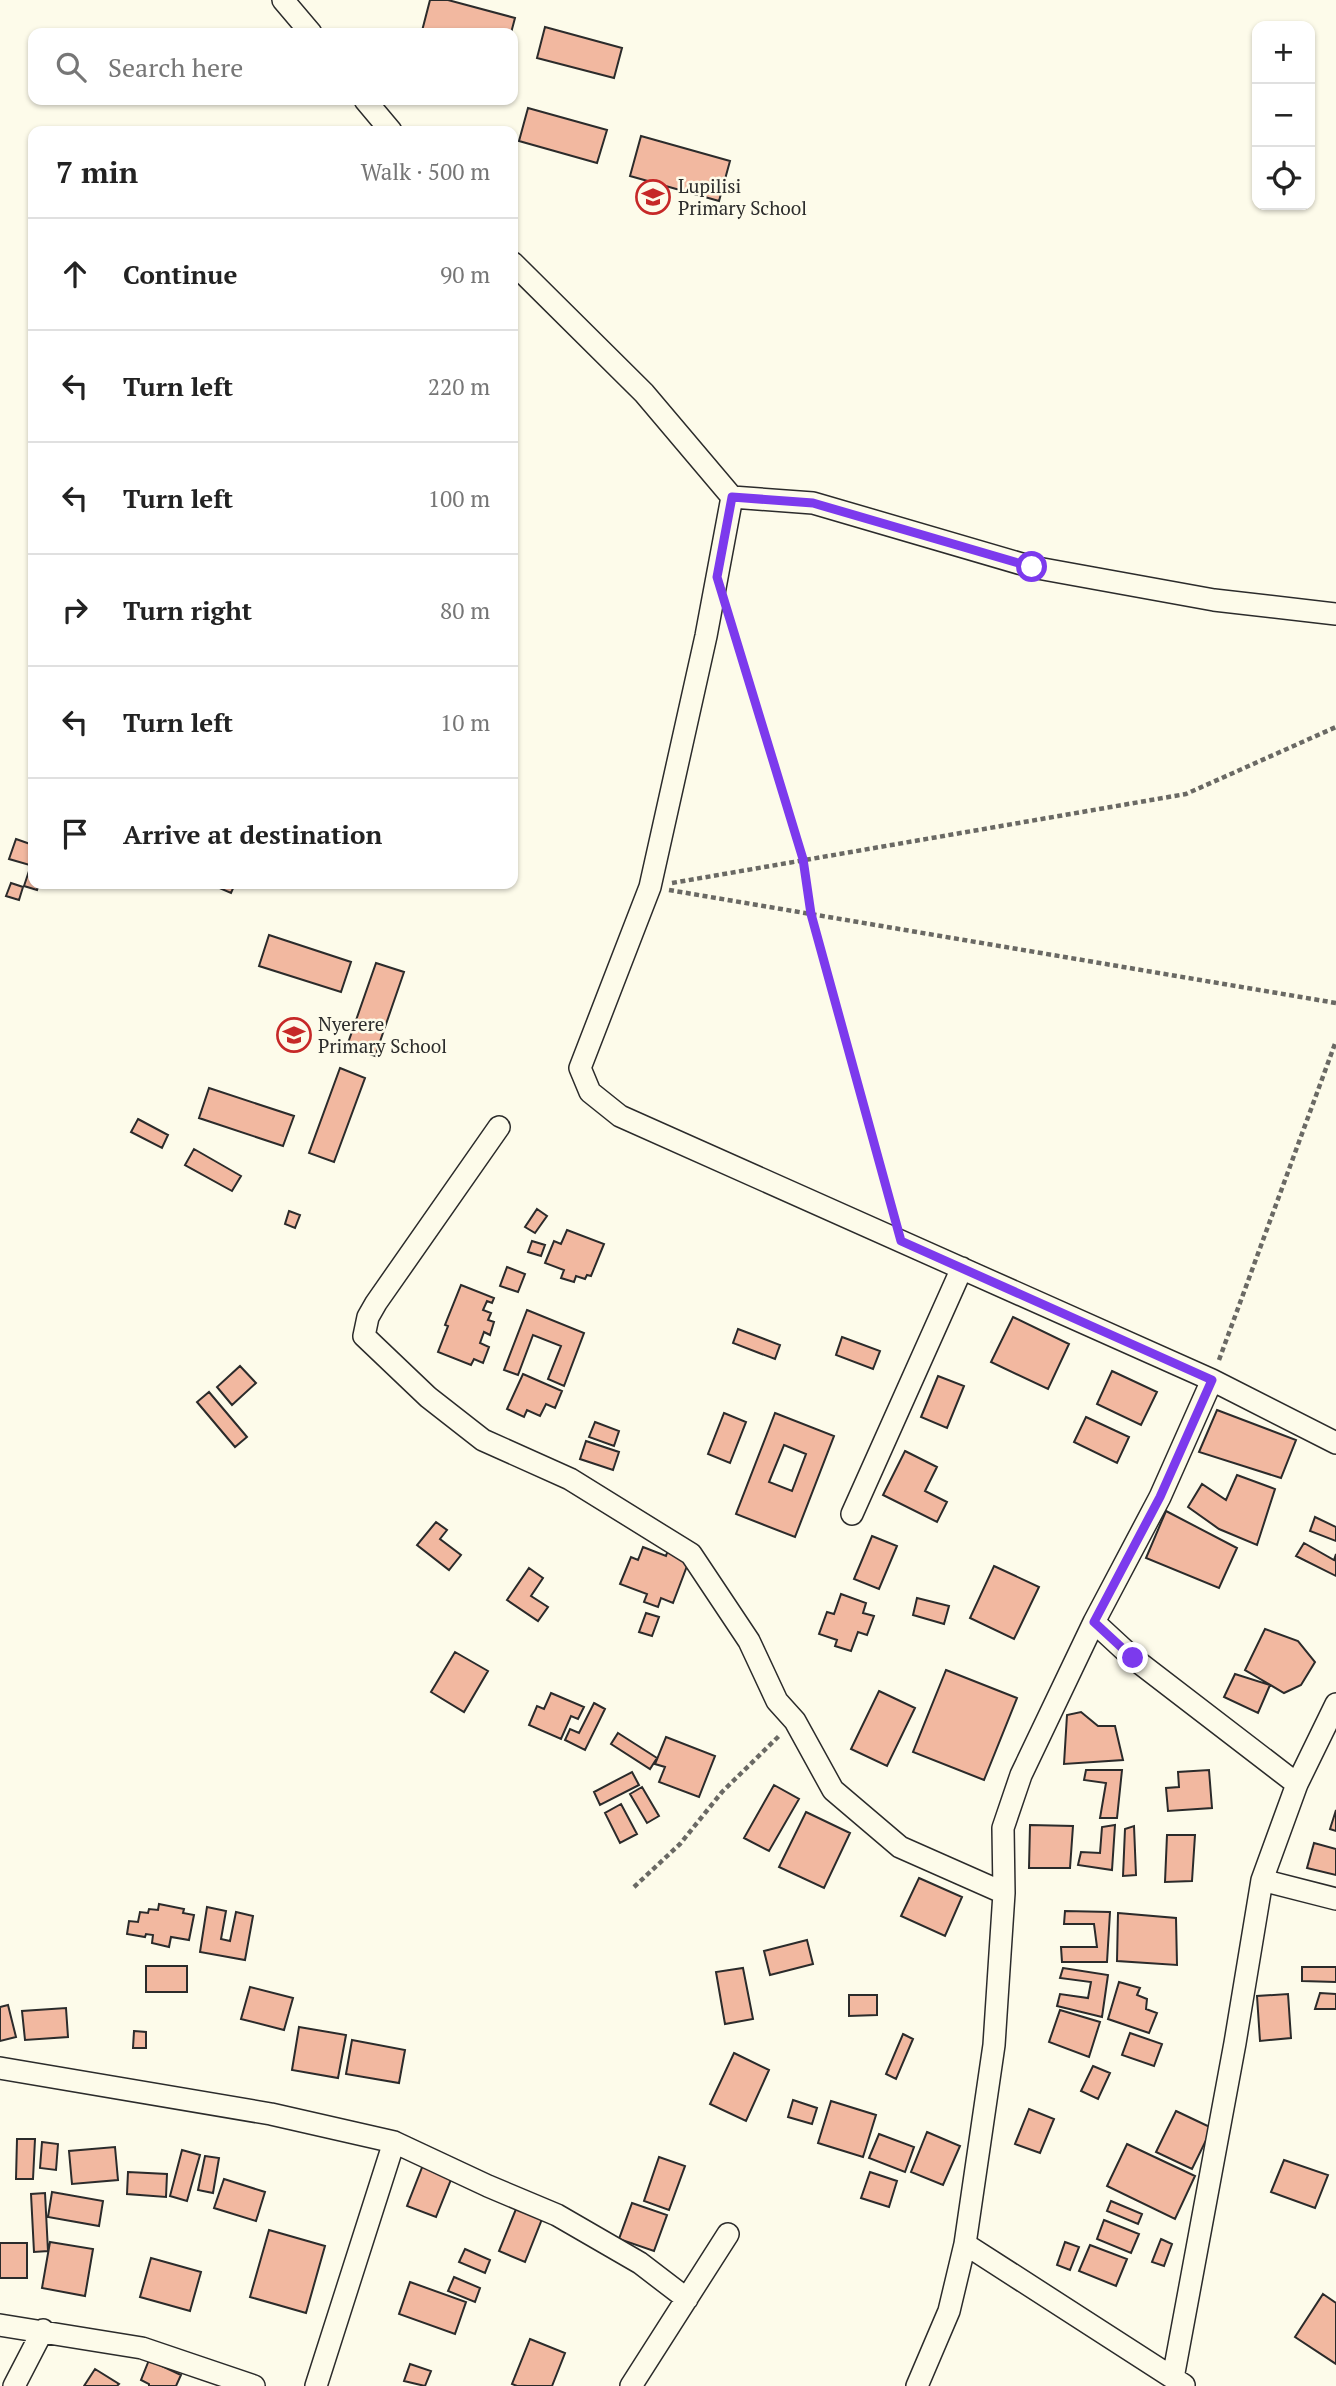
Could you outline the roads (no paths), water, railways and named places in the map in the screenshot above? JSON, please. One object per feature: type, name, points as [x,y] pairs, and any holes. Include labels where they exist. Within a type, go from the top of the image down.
[{"type":"street","points":[[284,0],[307,28]]},
{"type":"street","points":[[369,105],[387,126]]},
{"type":"street","points":[[518,268],[644,393],[732,497],[813,503],[1032,567],[1214,600],[1336,614]]},
{"type":"street","points":[[732,497],[706,636],[650,887],[580,1068],[590,1092],[620,1116],[1212,1380],[1336,1443]]},
{"type":"street","points":[[499,1127],[376,1303],[368,1317],[365,1336],[428,1397],[483,1440],[570,1479],[691,1554],[749,1641],[777,1701],[795,1721],[833,1790],[900,1847],[1004,1893]]},
{"type":"street","points":[[852,1514],[962,1268]]},
{"type":"street","points":[[917,2386],[948,2311],[965,2244],[994,2045],[1004,1893],[1003,1828],[1021,1775],[1094,1622],[1160,1497],[1212,1380]]},
{"type":"street","points":[[1094,1622],[1133,1658],[1297,1784]]},
{"type":"street","points":[[965,2244],[1179,2382],[1262,1880],[1297,1784],[1336,1704]]},
{"type":"street","points":[[1262,1880],[1336,1899]]},
{"type":"street","points":[[0,2068],[271,2114],[394,2142],[557,2215],[640,2263],[687,2299]]},
{"type":"street","points":[[316,2386],[394,2142]]},
{"type":"street","points":[[631,2386],[728,2234]]},
{"type":"street","points":[[0,2325],[142,2348],[254,2386]]},
{"type":"street","points":[[14,2386],[43,2330]]},
{"type":"place","name":"Lupilisi Primary School","points":[[653,197]]},
{"type":"place","name":"Nyerere Primary School","points":[[294,1035]]}]
